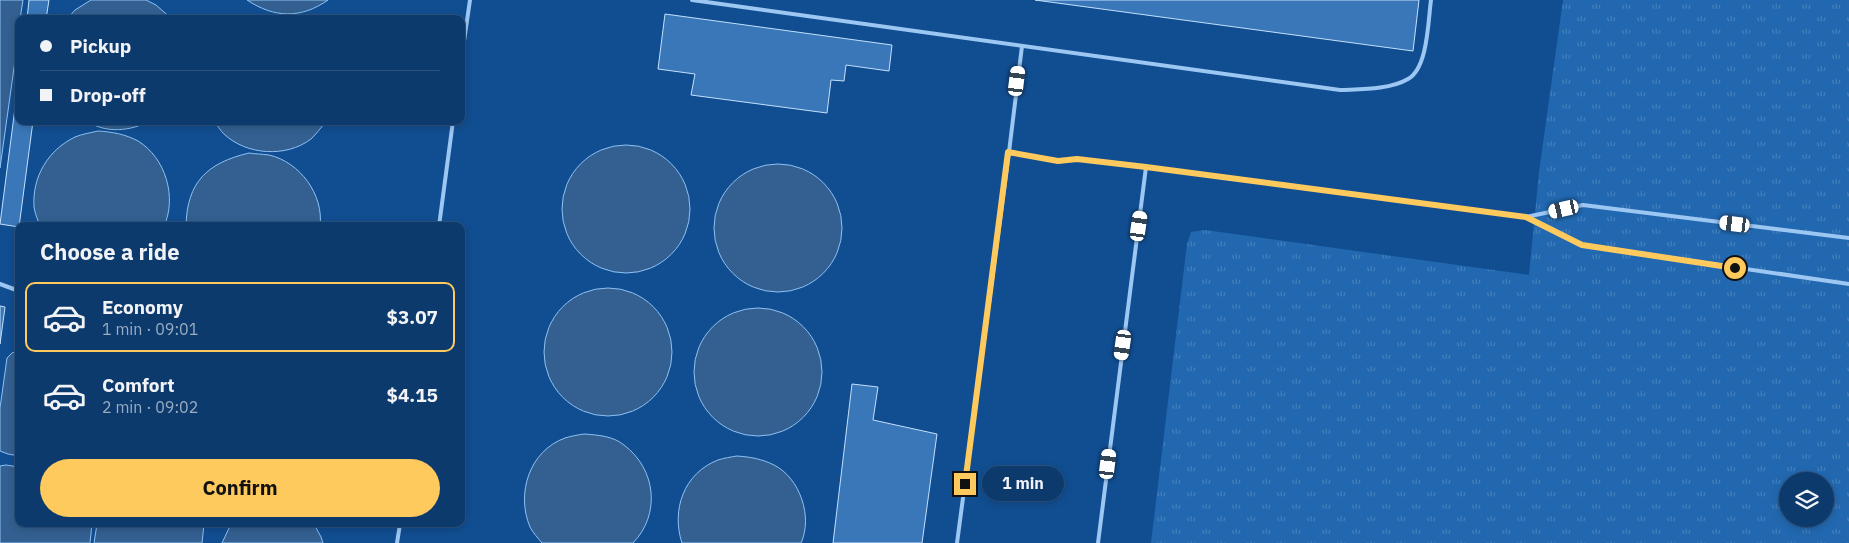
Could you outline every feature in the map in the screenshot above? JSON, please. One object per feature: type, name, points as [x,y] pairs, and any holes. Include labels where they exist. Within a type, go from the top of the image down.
[{"type":"lane","points":[[465,34],[470,0]]},
{"type":"lane","points":[[692,0],[1340,90],[1393,85],[1409,79],[1418,70],[1424,54],[1431,0]]},
{"type":"lane","points":[[958,543],[1022,46]]},
{"type":"lane","points":[[440,222],[453,125]]},
{"type":"lane","points":[[1008,152],[1058,161],[1077,159],[1146,167],[1526,217],[1582,245],[1849,284]]},
{"type":"lane","points":[[1098,543],[1146,167]]},
{"type":"lane","points":[[1526,217],[1582,205],[1849,238]]},
{"type":"lane","points":[[0,284],[15,290]]},
{"type":"lane","points":[[397,543],[400,527]]},
{"type":"green space","points":[[1563,0],[1849,0],[1849,543],[1151,543],[1187,244],[1191,232],[1205,230],[1529,275],[1539,172]]},
{"type":"shaded area","points":[[0,0],[23,0],[21,15],[15,15],[15,61],[0,168]]},
{"type":"shaded area","points":[[91,0],[146,0],[156,5],[167,15],[71,15]]},
{"type":"shaded area","points":[[247,0],[328,0],[308,11],[288,14],[267,10]]},
{"type":"shaded area","points":[[94,125],[140,125],[118,130]]},
{"type":"shaded area","points":[[217,125],[323,125],[311,139],[301,145],[278,151],[266,152],[255,150],[233,141]]},
{"type":"shaded area","points":[[98,131],[108,132],[138,141],[148,148],[162,168],[169,191],[168,215],[165,222],[38,222],[34,210],[34,196],[39,175],[57,149],[78,136]]},
{"type":"shaded area","points":[[626,145],[651,150],[671,164],[685,184],[690,209],[685,234],[671,254],[651,268],[626,273],[601,268],[581,254],[567,234],[562,209],[567,184],[581,164],[601,150]]},
{"type":"shaded area","points":[[249,153],[269,155],[291,165],[300,172],[314,192],[318,203],[320,222],[186,222],[190,197],[195,186],[211,169],[234,157]]},
{"type":"shaded area","points":[[778,164],[802,169],[814,175],[823,183],[831,192],[837,204],[842,228],[837,252],[831,264],[823,273],[814,281],[802,287],[778,292],[754,287],[742,281],[733,273],[725,264],[719,252],[714,228],[719,204],[725,192],[733,183],[742,175],[754,169]]},
{"type":"shaded area","points":[[608,288],[632,293],[644,299],[653,307],[661,316],[667,328],[672,352],[667,376],[661,388],[653,397],[644,405],[632,411],[608,416],[584,411],[572,405],[563,397],[555,388],[549,376],[544,352],[549,328],[555,316],[563,307],[572,299],[584,293]]},
{"type":"shaded area","points":[[758,308],[782,313],[794,319],[803,327],[811,336],[817,348],[822,372],[817,396],[811,408],[803,417],[794,425],[782,431],[758,436],[734,431],[722,425],[713,417],[705,408],[699,396],[694,372],[699,348],[705,336],[713,327],[722,319],[734,313]]},
{"type":"shaded area","points":[[15,352],[15,455],[0,451],[0,408],[7,358]]},
{"type":"shaded area","points":[[584,434],[605,437],[620,442],[635,455],[643,466],[651,492],[651,506],[648,519],[633,543],[542,543],[530,527],[524,501],[525,488],[534,463],[553,444],[565,438]]},
{"type":"shaded area","points":[[737,456],[770,463],[783,471],[791,479],[802,499],[805,510],[806,522],[801,543],[682,543],[678,518],[683,494],[689,483],[706,466],[718,460]]},
{"type":"shaded area","points":[[0,466],[15,466],[15,527],[92,527],[90,543],[0,543]]},
{"type":"shaded area","points":[[97,527],[204,527],[202,543],[94,543]]},
{"type":"shaded area","points":[[230,527],[316,527],[323,543],[222,543]]},
{"type":"building","points":[[29,0],[49,0],[47,15],[27,15]]},
{"type":"building","points":[[1035,0],[1419,0],[1413,51]]},
{"type":"building","points":[[665,14],[892,45],[889,71],[846,65],[844,81],[831,80],[827,113],[691,95],[695,74],[658,69]]},
{"type":"building","points":[[15,108],[15,125],[32,125],[20,222],[15,222],[15,226],[0,224]]},
{"type":"building","points":[[0,306],[5,307],[0,344]]},
{"type":"building","points":[[852,384],[878,387],[873,420],[937,434],[922,543],[833,543]]},
{"type":"route","points":[[965,484],[1008,152],[1058,161],[1077,159],[1146,167],[1526,217],[1582,245],[1735,268]]}]
